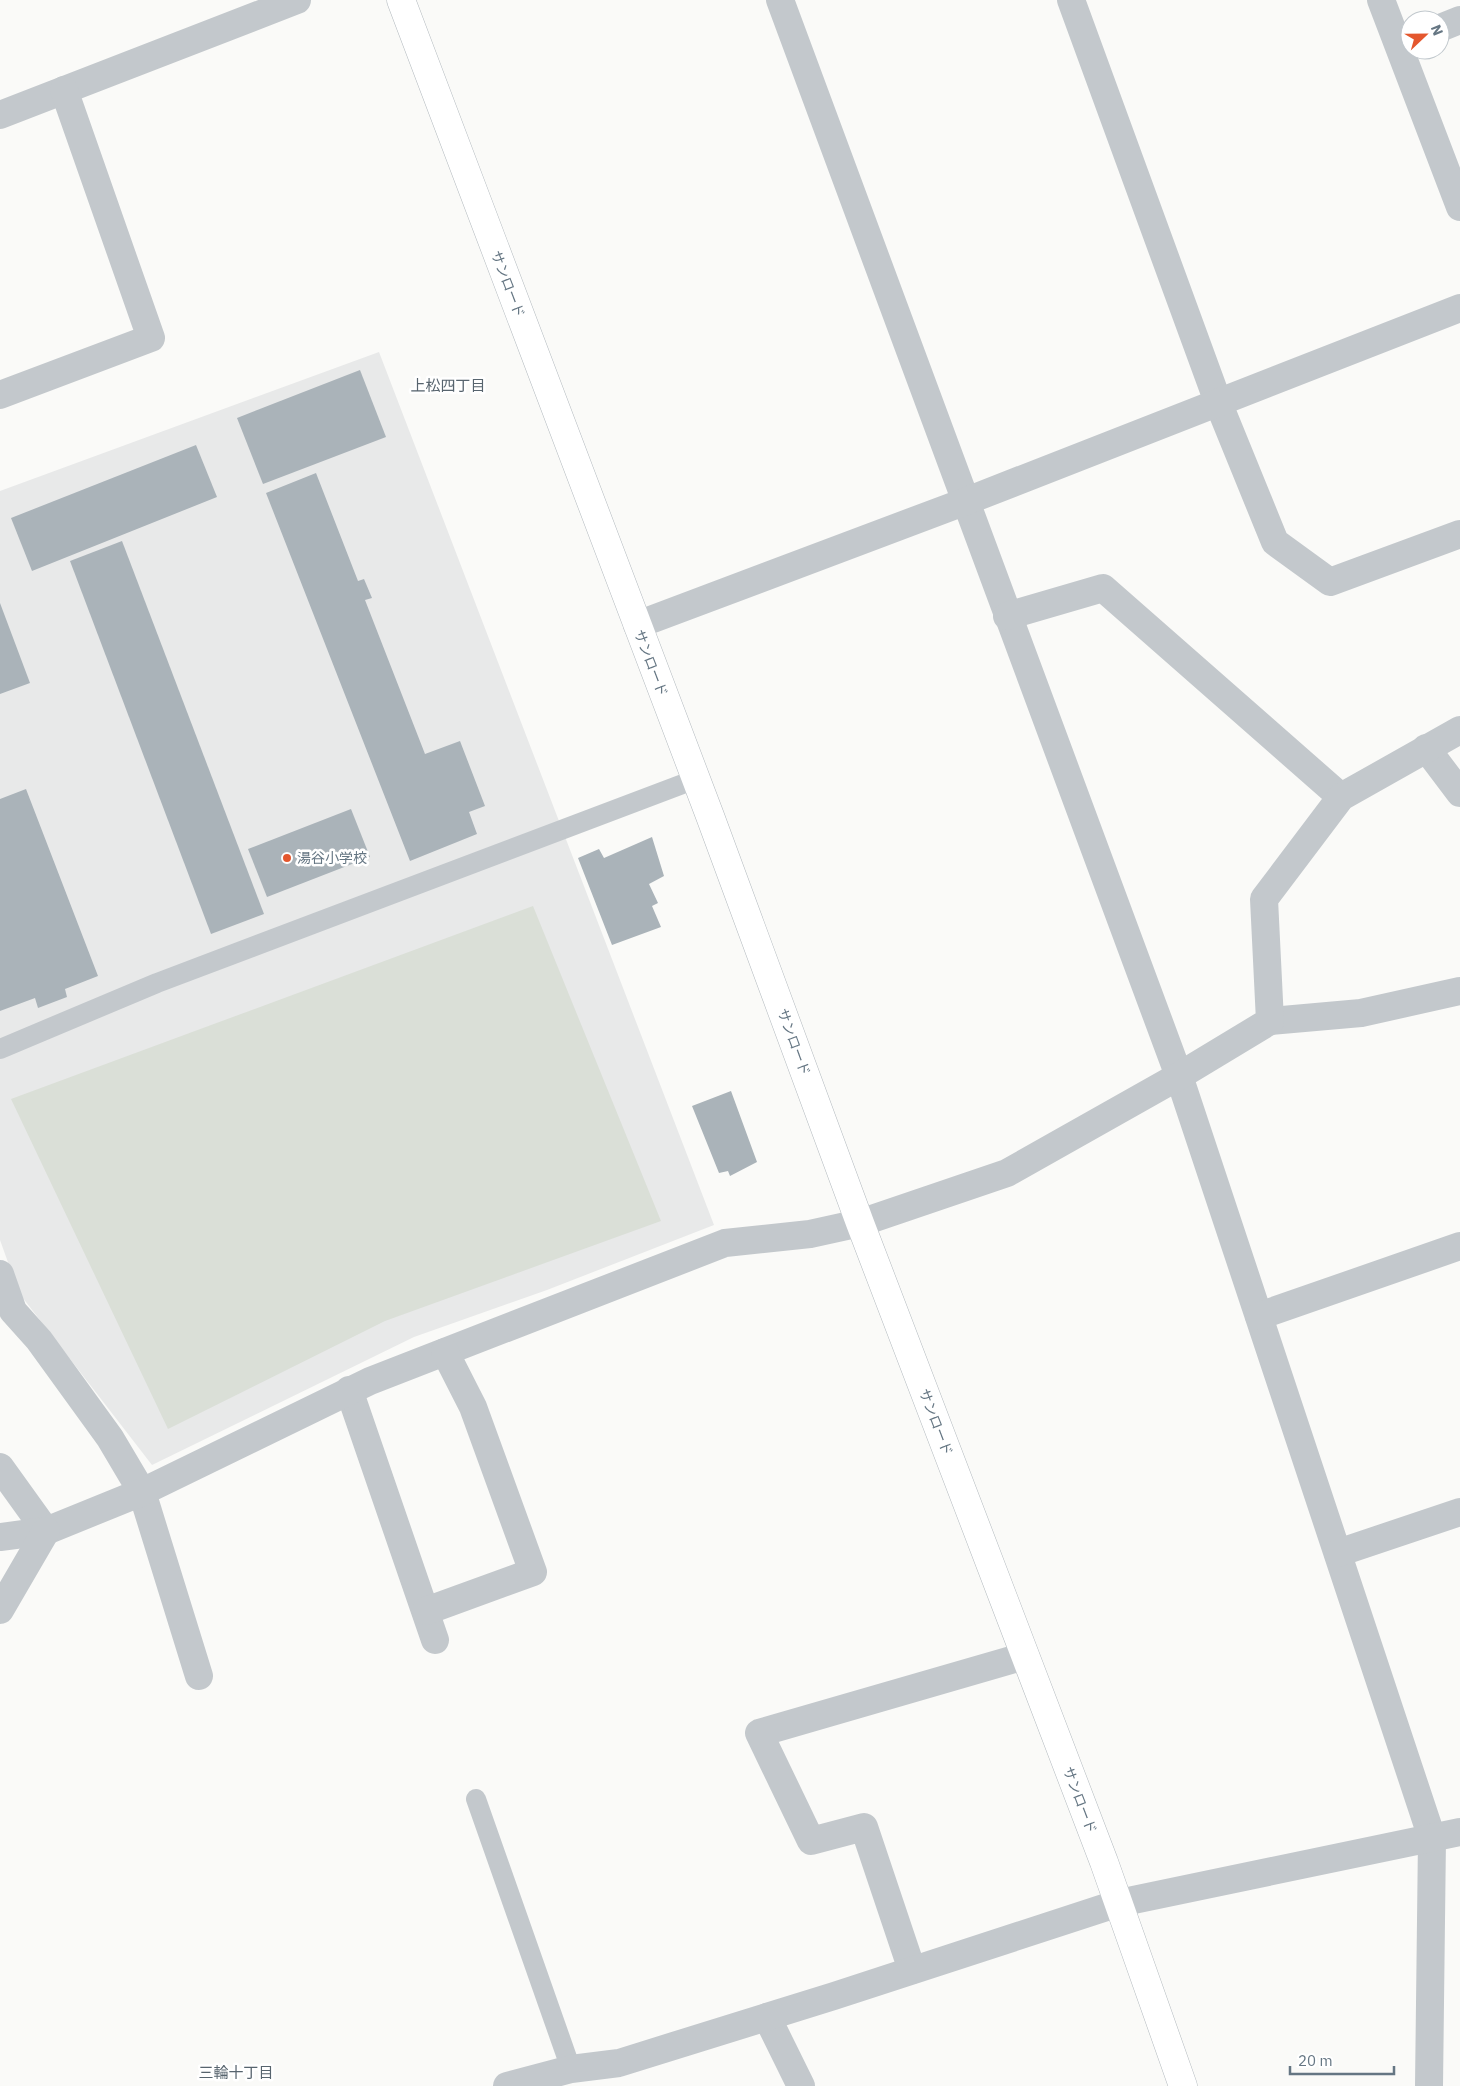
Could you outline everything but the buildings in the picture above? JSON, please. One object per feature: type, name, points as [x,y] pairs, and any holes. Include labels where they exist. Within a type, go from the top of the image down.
[{"type":"street","points":[[0,116],[296,0]]},
{"type":"street","name":"サンロード","points":[[401,0],[696,779],[860,1223],[1119,1902],[1183,2086]]},
{"type":"street","points":[[780,0],[964,502],[1179,1076],[1432,1838],[1429,2086]]},
{"type":"street","points":[[1071,0],[1218,402],[1275,542],[1330,582],[1460,534]]},
{"type":"street","points":[[1381,0],[1400,35]]},
{"type":"street","points":[[1410,60],[1460,207]]},
{"type":"street","points":[[0,395],[151,338],[64,90]]},
{"type":"street","points":[[637,625],[964,502],[1460,308]]},
{"type":"street","points":[[1007,616],[1103,588],[1341,797]]},
{"type":"street","points":[[1270,1021],[1264,899],[1341,797],[1460,730]]},
{"type":"street","points":[[1426,748],[1460,793]]},
{"type":"street","points":[[0,1537],[46,1531],[142,1492],[349,1390],[725,1243],[810,1234],[860,1223],[1007,1173],[1179,1076],[1270,1021],[1361,1013],[1460,991]]},
{"type":"street","points":[[1258,1316],[1460,1246]]},
{"type":"street","points":[[0,1274],[13,1311],[39,1340],[110,1438],[142,1492],[199,1676]]},
{"type":"street","points":[[426,1611],[533,1572],[473,1407],[445,1352]]},
{"type":"street","points":[[349,1390],[436,1640]]},
{"type":"street","points":[[0,1467],[46,1531]]},
{"type":"street","points":[[1338,1553],[1460,1512]]},
{"type":"street","points":[[0,1610],[46,1531]]},
{"type":"street","points":[[912,1970],[864,1827],[811,1841],[759,1733],[1025,1656]]},
{"type":"street","points":[[507,2086],[578,2077],[1119,1902],[1460,1832]]},
{"type":"street","points":[[767,2017],[801,2086]]},
{"type":"lane","points":[[0,1049],[157,983],[696,779]]},
{"type":"lane","points":[[476,1799],[578,2077]]},
{"type":"shaded area","name":"湯谷小学校","points":[[379,352],[714,1225],[547,1290],[414,1337],[152,1465],[19,1293],[0,1240],[0,491]]},
{"type":"shaded area","points":[[533,906],[661,1221],[385,1321],[168,1429],[11,1099]]},
{"type":"place","name":"湯谷小学校","points":[[287,858]]},
{"type":"district","name":"上松四丁目","points":[[448,386]]},
{"type":"district","name":"三輪十丁目","points":[[236,2073]]}]
